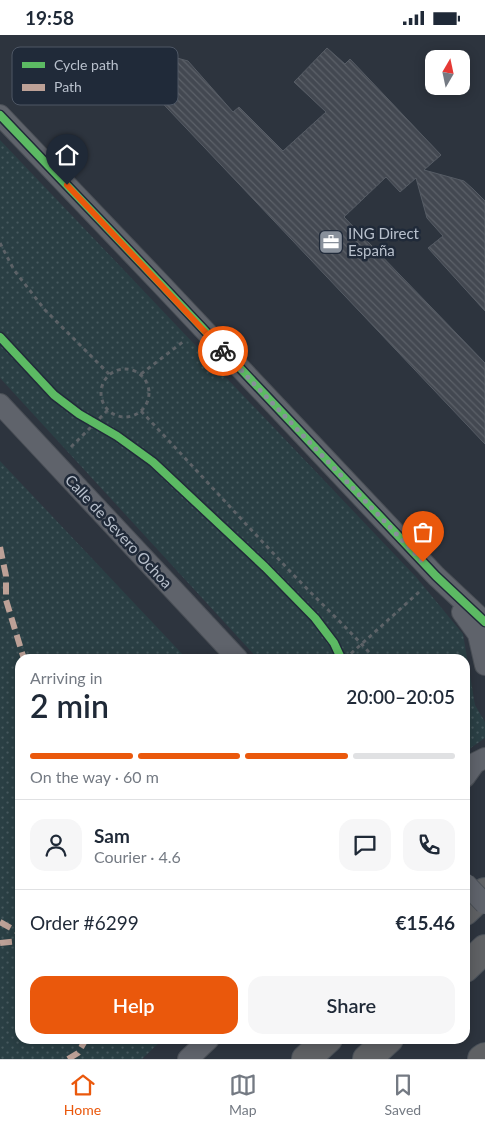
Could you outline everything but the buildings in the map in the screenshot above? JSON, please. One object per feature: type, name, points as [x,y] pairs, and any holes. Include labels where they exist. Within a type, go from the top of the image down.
[{"type":"highway","points":[[470,906],[485,892]]},
{"type":"highway","points":[[470,963],[485,949]]},
{"type":"highway","points":[[306,1059],[322,1044]]},
{"type":"highway","points":[[367,1059],[384,1044]]},
{"type":"street","points":[[0,115],[436,576],[485,622]]},
{"type":"street","name":"Calle de Severo Ochoa","points":[[0,404],[233,654]]},
{"type":"street","points":[[436,576],[478,634],[485,665]]},
{"type":"street","points":[[470,770],[475,763],[485,758]]},
{"type":"street","points":[[470,888],[485,904]]},
{"type":"street","points":[[188,1059],[204,1044]]},
{"type":"path","points":[[0,243],[14,270],[45,310],[108,374]]},
{"type":"path","points":[[141,374],[201,328]]},
{"type":"path","points":[[119,369],[131,369],[141,374],[148,386],[148,399],[141,411],[130,417],[118,416],[108,410],[101,399],[101,385],[108,374],[119,369]]},
{"type":"path","points":[[55,463],[98,426],[108,410]]},
{"type":"path","points":[[141,411],[288,569],[371,654]]},
{"type":"path","points":[[87,419],[98,426]]},
{"type":"path","points":[[347,654],[436,576]]},
{"type":"green space","points":[[0,140],[416,577],[463,634],[466,654],[253,654],[0,378]]},
{"type":"green space","points":[[0,461],[182,654],[15,654],[15,1044],[158,1044],[142,1059],[0,1059]]},
{"type":"green space","points":[[470,675],[475,705],[485,722],[485,738],[470,748]]},
{"type":"marked path","points":[[0,547],[6,576],[6,600],[22,654]]},
{"type":"marked path","points":[[0,922],[15,930]]},
{"type":"marked path","points":[[0,943],[15,942]]},
{"type":"marked path","points":[[68,1059],[78,1053],[83,1044]]},
{"type":"cycle path","points":[[0,115],[436,576],[485,622]]},
{"type":"cycle path","points":[[0,337],[54,395],[79,414],[117,436],[153,462],[265,567],[315,618],[334,643],[339,654]]},
{"type":"way so far","points":[[223,351],[423,562]]},
{"type":"place","name":"ING Direct España","points":[[331,242]]},
{"type":"route","points":[[67,185],[223,351]]}]
